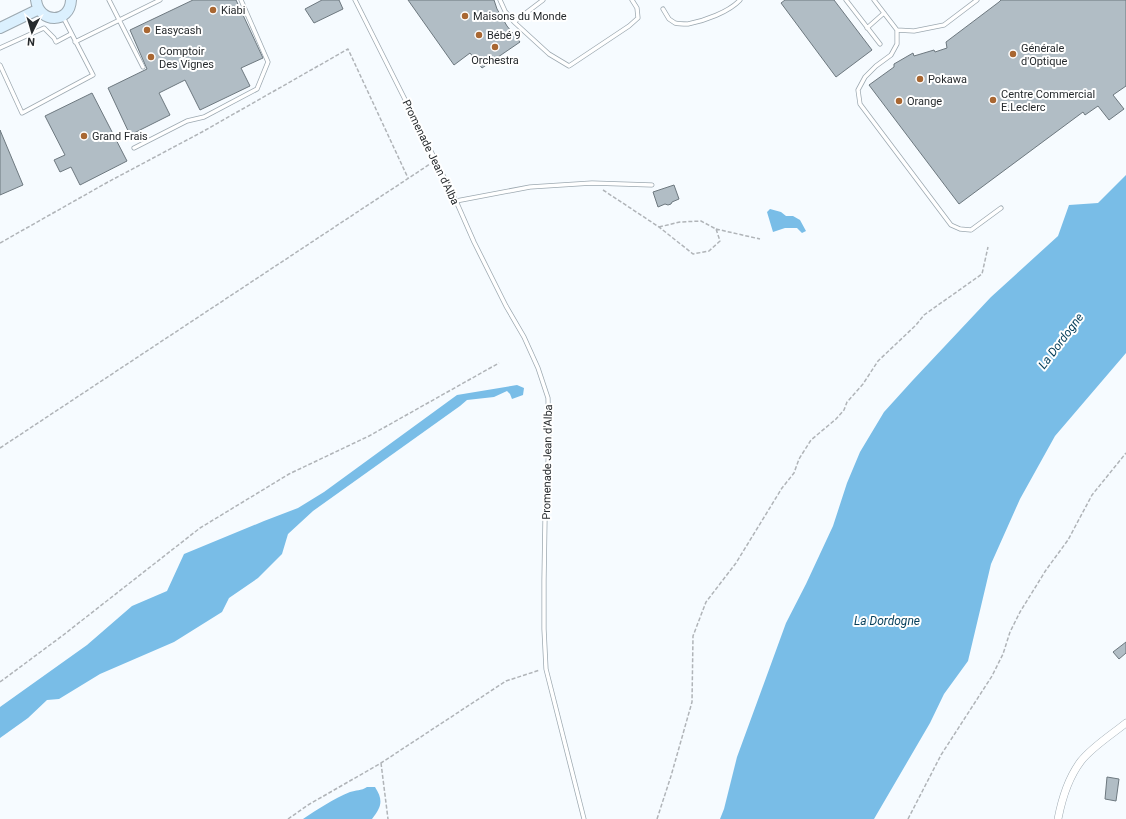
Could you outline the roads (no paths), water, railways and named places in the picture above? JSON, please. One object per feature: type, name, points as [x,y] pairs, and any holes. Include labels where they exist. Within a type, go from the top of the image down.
[{"type":"main road","points":[[0,28],[38,5],[42,14],[52,18],[57,18],[62,16],[69,9],[71,0]]},
{"type":"street","points":[[1058,819],[1062,799],[1069,781],[1081,761],[1090,751],[1126,723]]},
{"type":"lane","points":[[110,0],[143,67]]},
{"type":"lane","points":[[75,42],[160,0]]},
{"type":"lane","points":[[134,148],[187,121],[204,116],[257,89],[268,62],[242,0]]},
{"type":"lane","name":"Promenade Jean d'Alba","points":[[355,0],[436,160],[506,306],[524,337],[538,368],[548,398],[549,443],[545,519],[544,580],[546,668],[584,819]]},
{"type":"lane","points":[[500,0],[505,11],[514,22],[549,54],[570,66],[629,26],[638,18],[637,8],[632,0]]},
{"type":"lane","points":[[514,22],[544,0]]},
{"type":"lane","points":[[663,9],[669,19],[675,24],[687,24],[722,12],[740,0]]},
{"type":"lane","points":[[846,0],[880,44]]},
{"type":"lane","points":[[874,0],[897,30],[897,44],[891,55],[876,66],[865,77],[858,90],[860,104],[950,225],[960,229],[971,230],[1001,208]]},
{"type":"lane","points":[[897,30],[914,31],[944,25],[977,0]]},
{"type":"lane","points":[[867,28],[884,13]]},
{"type":"lane","points":[[0,65],[22,113],[93,75],[62,16]]},
{"type":"lane","points":[[0,48],[44,28],[56,42],[71,34]]},
{"type":"lane","points":[[456,202],[530,187],[592,183],[652,185]]},
{"type":"water","name":"La Dordogne","points":[[1126,175],[1126,353],[1055,436],[1020,499],[991,564],[968,661],[944,694],[930,723],[874,819],[720,819],[724,809],[737,757],[786,623],[833,526],[847,483],[860,452],[884,412],[991,297],[1058,236],[1069,205],[1098,203]]},
{"type":"water","points":[[770,209],[781,212],[786,216],[793,216],[800,220],[806,231],[802,233],[797,228],[785,228],[773,232],[767,212]]},
{"type":"water","points":[[517,385],[524,388],[523,395],[512,399],[507,391],[494,397],[467,400],[313,511],[288,534],[282,554],[258,578],[229,598],[222,612],[174,642],[100,674],[59,699],[47,700],[28,718],[0,738],[0,707],[87,645],[132,606],[167,591],[184,554],[298,508],[324,492],[457,395]]},
{"type":"water","points":[[367,787],[375,787],[380,796],[378,811],[372,819],[303,819],[350,792]]},
{"type":"place","name":"Kiabi","points":[[213,10]]},
{"type":"place","name":"Maisons du Monde","points":[[465,16]]},
{"type":"place","name":"Easycash","points":[[147,30]]},
{"type":"place","name":"Bébé 9","points":[[479,35]]},
{"type":"place","name":"Orchestra","points":[[495,47]]},
{"type":"place","name":"Générale d'Optique","points":[[1013,54]]},
{"type":"place","name":"Comptoir Des Vignes","points":[[151,57]]},
{"type":"place","name":"Pokawa","points":[[920,79]]},
{"type":"place","name":"Centre Commercial E.Leclerc","points":[[993,100]]},
{"type":"place","name":"Orange","points":[[899,101]]},
{"type":"place","name":"Grand Frais","points":[[84,136]]}]
